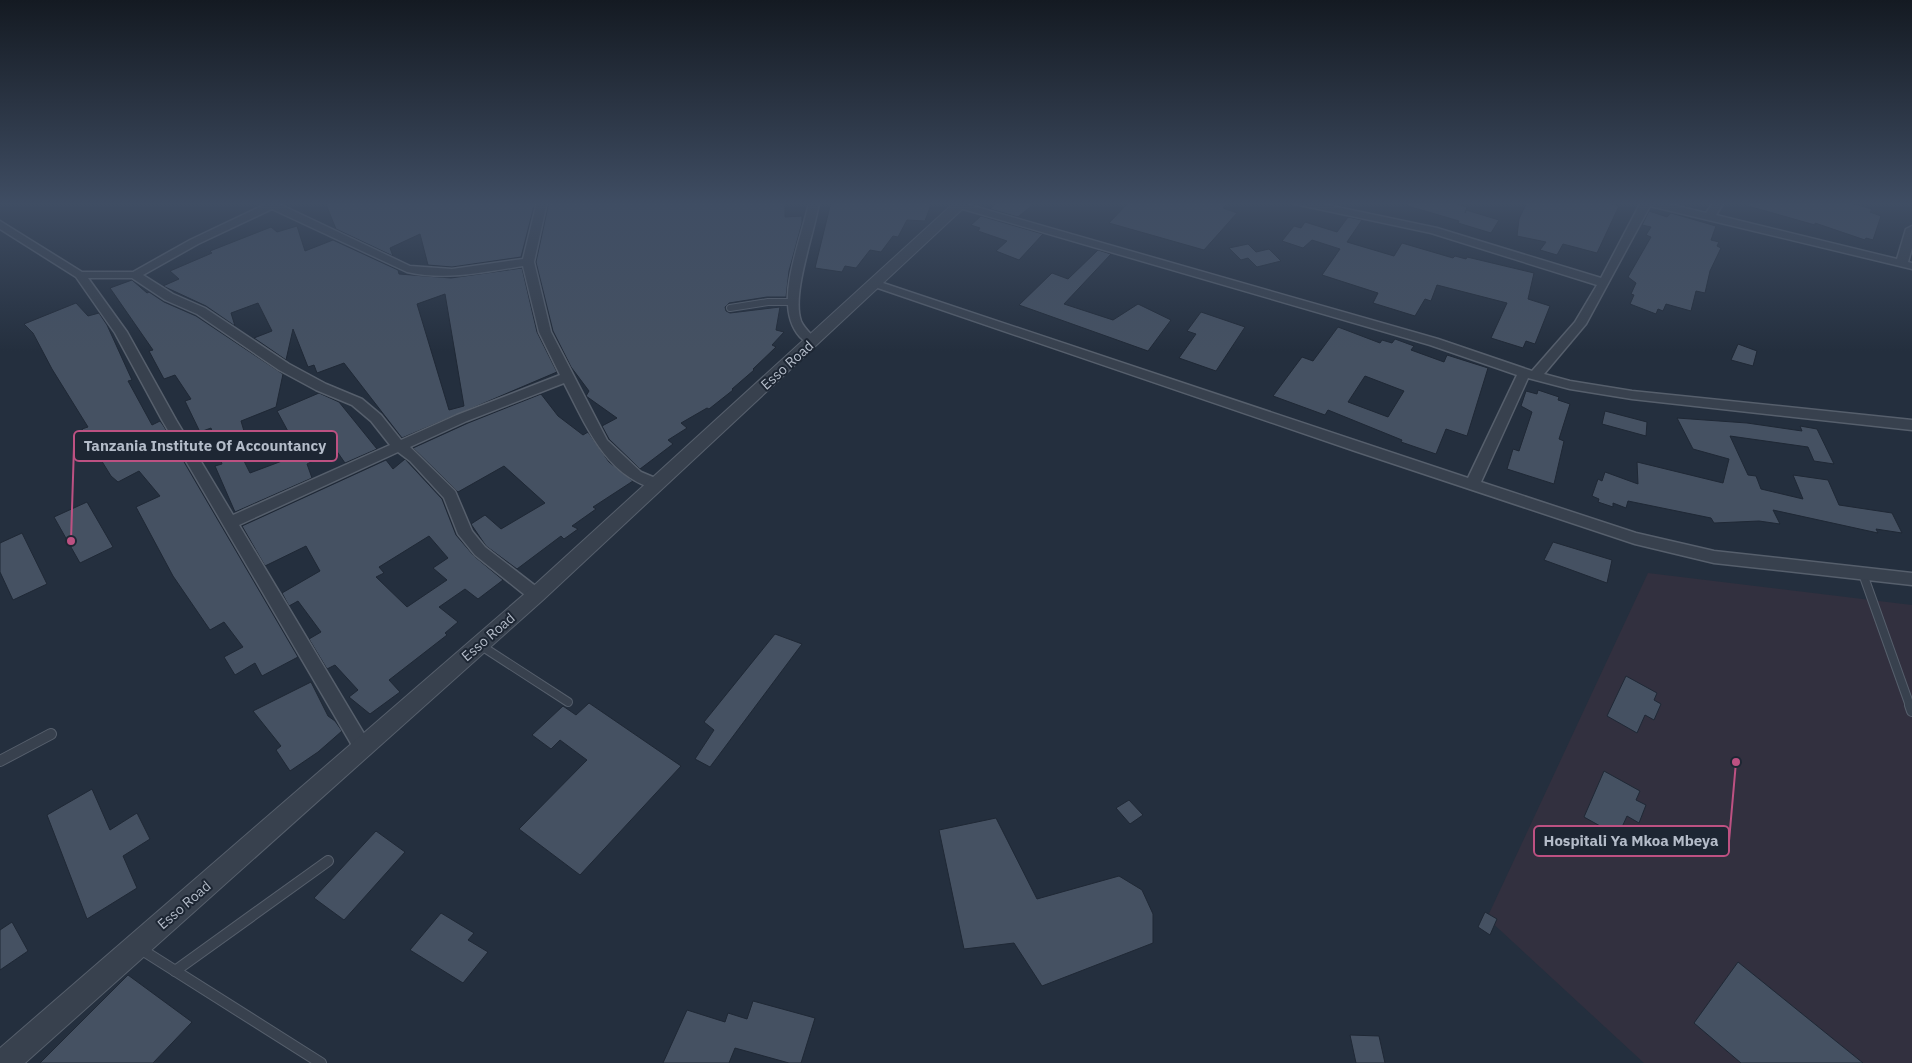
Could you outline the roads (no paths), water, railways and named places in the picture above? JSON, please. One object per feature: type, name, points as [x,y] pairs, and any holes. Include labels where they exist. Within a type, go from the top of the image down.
[{"type":"street","points":[[42,252],[80,275],[121,332],[169,420],[363,748]]},
{"type":"street","points":[[80,275],[135,275],[177,252]]},
{"type":"street","points":[[371,252],[421,273],[449,273],[528,262]]},
{"type":"street","points":[[530,252],[528,262],[545,332],[602,443],[636,476],[655,484]]},
{"type":"street","points":[[805,252],[792,302],[794,319],[812,342]]},
{"type":"street","name":"Esso Road","points":[[4,1063],[536,595],[910,252]]},
{"type":"street","points":[[1128,252],[1434,342],[1530,374],[1570,385],[1632,395],[1912,425]]},
{"type":"street","points":[[1503,252],[1604,283]]},
{"type":"street","points":[[1473,484],[1530,374],[1580,324],[1621,252]]},
{"type":"street","points":[[1855,252],[1907,264],[1909,252]]},
{"type":"street","points":[[135,275],[169,297],[201,311],[284,367],[321,387],[357,402],[376,418],[399,446],[415,458],[450,494],[466,534],[480,551],[536,595]]},
{"type":"street","points":[[876,284],[1360,448],[1635,538],[1714,557],[1912,579]]},
{"type":"street","points":[[231,522],[488,407],[569,376]]},
{"type":"lane","points":[[730,308],[768,302],[792,302]]},
{"type":"lane","points":[[1863,574],[1912,712]]},
{"type":"lane","points":[[480,645],[568,702]]},
{"type":"lane","points":[[0,761],[51,734]]},
{"type":"lane","points":[[175,970],[328,861]]},
{"type":"lane","points":[[137,946],[321,1063]]},
{"type":"place","name":"Tanzania Institute Of Accountancy","points":[[71,541]]},
{"type":"place","name":"Hospitali Ya Mkoa Mbeya","points":[[1736,762]]}]
